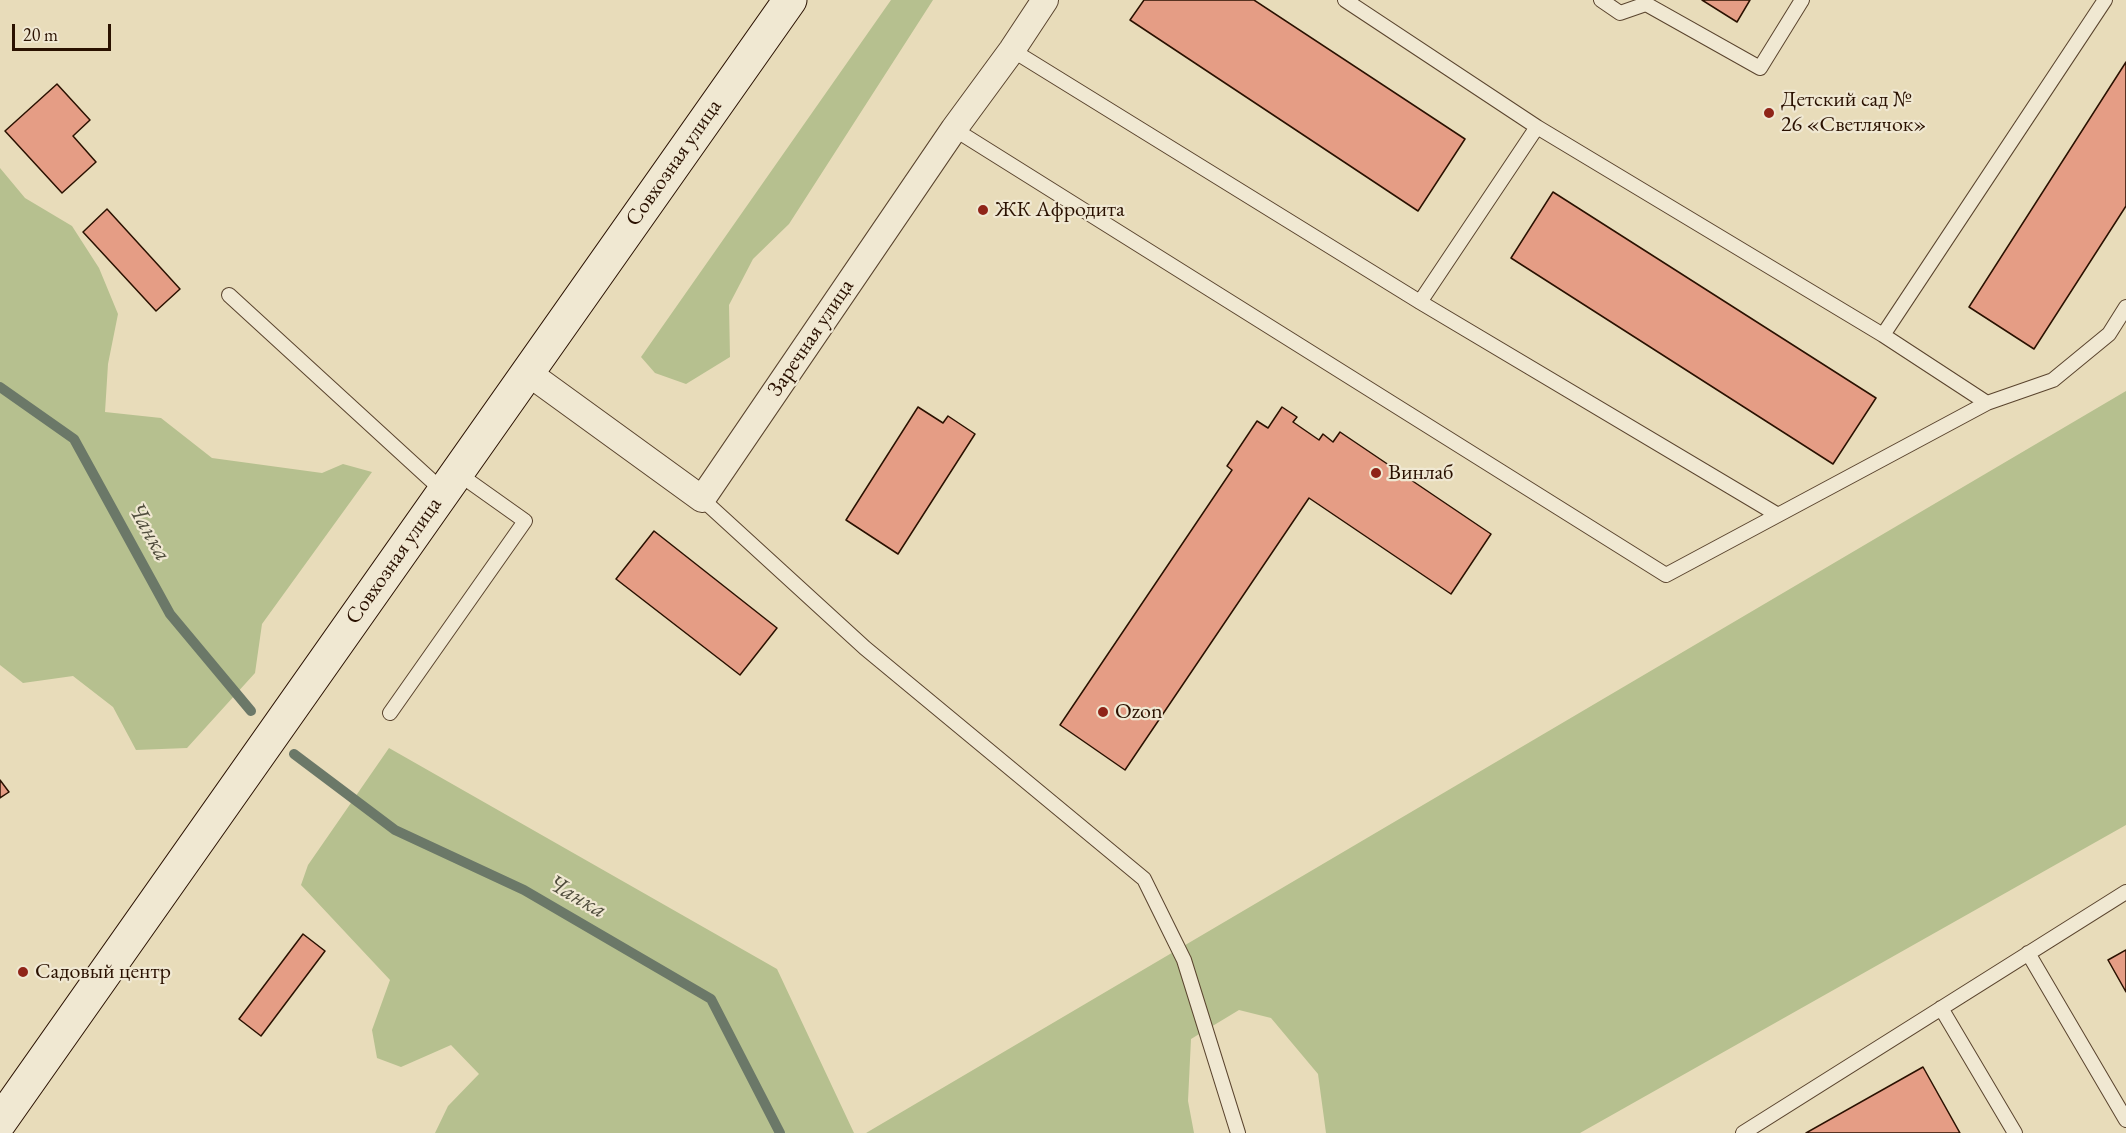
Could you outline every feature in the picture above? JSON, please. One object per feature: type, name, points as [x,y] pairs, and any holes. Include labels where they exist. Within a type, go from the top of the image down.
[{"type":"main road","name":"Совхозная улица","points":[[0,1122],[790,0]]},
{"type":"street","name":"Заречная улица","points":[[702,499],[954,129],[1012,50],[1045,0]]},
{"type":"street","points":[[526,372],[702,499]]},
{"type":"lane","points":[[1345,0],[1537,127],[1882,335],[1987,403]]},
{"type":"lane","points":[[1601,0],[1620,13],[1646,4],[1760,68],[1802,0]]},
{"type":"lane","points":[[1882,335],[2105,0]]},
{"type":"lane","points":[[1012,50],[1420,302],[1778,515]]},
{"type":"lane","points":[[1420,302],[1537,127]]},
{"type":"lane","points":[[954,129],[1666,575],[1987,403],[2053,380],[2109,334],[2126,307]]},
{"type":"lane","points":[[229,295],[449,482],[525,521],[390,713]]},
{"type":"lane","points":[[702,499],[865,648],[1144,879],[1184,960],[1238,1133]]},
{"type":"lane","points":[[1743,1133],[2126,892]]},
{"type":"lane","points":[[2028,953],[2126,1120]]},
{"type":"lane","points":[[1941,1008],[2015,1133]]},
{"type":"green space","points":[[891,0],[933,0],[789,224],[753,259],[729,305],[730,357],[686,384],[655,373],[641,357]]},
{"type":"green space","points":[[0,168],[25,198],[72,226],[99,268],[118,314],[108,364],[105,412],[161,418],[212,458],[322,473],[343,464],[372,472],[262,624],[255,673],[187,748],[136,750],[113,707],[73,676],[23,683],[0,665]]},
{"type":"green space","points":[[2126,391],[2126,825],[1580,1133],[1326,1133],[1318,1074],[1271,1018],[1239,1010],[1191,1039],[1188,1101],[1194,1133],[866,1133]]},
{"type":"green space","points":[[389,748],[777,969],[854,1133],[435,1133],[448,1106],[479,1074],[451,1045],[401,1067],[377,1058],[372,1030],[390,980],[301,885],[308,865]]},
{"type":"building","points":[[1144,0],[1254,0],[1465,139],[1418,211],[1130,20]]},
{"type":"building","points":[[1702,0],[1750,0],[1737,22]]},
{"type":"building","points":[[2126,62],[2126,206],[2034,349],[1969,307]]},
{"type":"building","points":[[57,84],[90,120],[73,136],[96,162],[62,193],[5,131]]},
{"type":"building","points":[[1553,192],[1876,398],[1833,464],[1511,258]]},
{"type":"building","points":[[107,209],[180,289],[156,311],[83,232]]},
{"type":"building","points":[[918,407],[943,423],[948,416],[975,434],[898,554],[846,520]]},
{"type":"building","points":[[1282,407],[1297,417],[1293,422],[1319,440],[1323,434],[1333,442],[1340,432],[1491,534],[1451,594],[1309,498],[1125,770],[1060,725],[1232,470],[1227,466],[1257,421],[1268,428]]},
{"type":"building","points":[[654,531],[777,628],[740,675],[616,579]]},
{"type":"building","points":[[0,780],[9,792],[0,798]]},
{"type":"building","points":[[303,934],[325,951],[261,1036],[239,1019]]},
{"type":"building","points":[[2126,950],[2126,992],[2108,960]]},
{"type":"building","points":[[1923,1067],[1960,1133],[1806,1133]]},
{"type":"waterway","name":"Чанка","points":[[0,387],[74,439],[170,614],[251,711]]},
{"type":"waterway","name":"Чанка","points":[[294,754],[395,830],[524,890],[711,999],[780,1133]]},
{"type":"place","name":"Детский сад № 26 «Светлячок»","points":[[1769,113]]},
{"type":"place","name":"ЖК Афродита","points":[[983,210]]},
{"type":"place","name":"Винлаб","points":[[1376,473]]},
{"type":"place","name":"Ozon","points":[[1103,712]]},
{"type":"place","name":"Садовый центр","points":[[23,972]]}]
